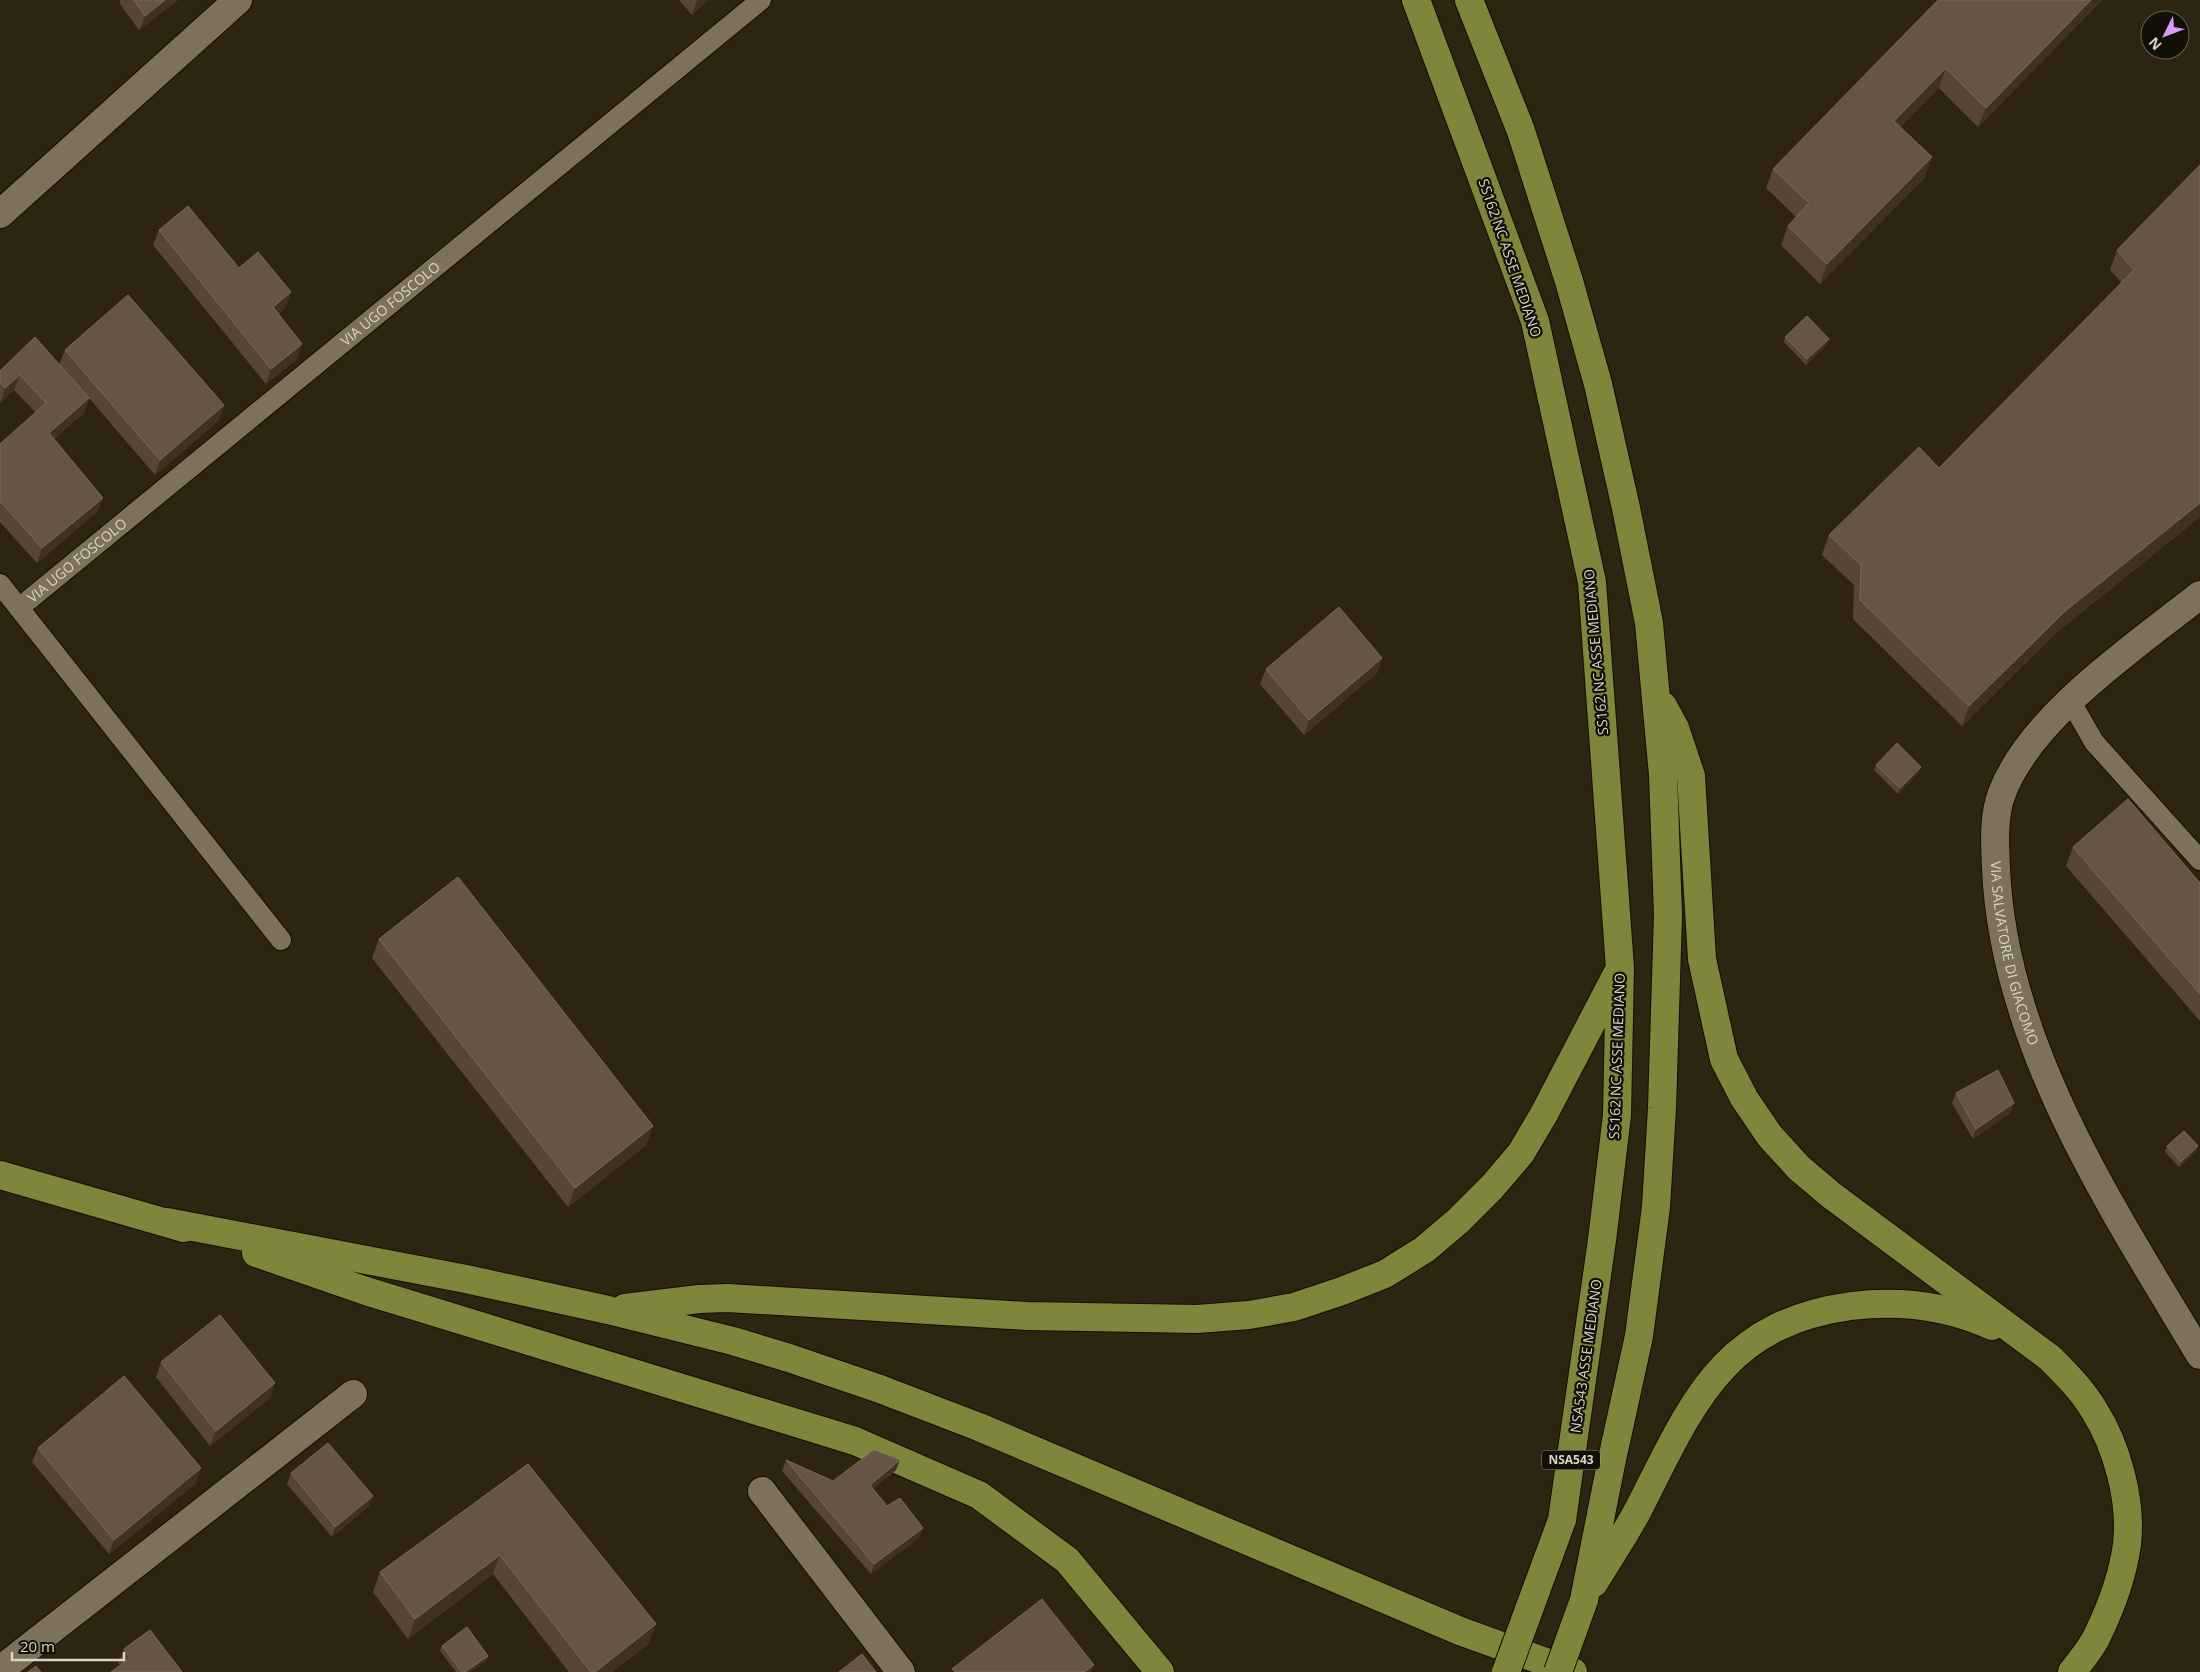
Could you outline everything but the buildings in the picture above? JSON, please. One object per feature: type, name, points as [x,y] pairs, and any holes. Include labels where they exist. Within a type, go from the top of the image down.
[{"type":"highway","name":"SS162 NC ASSE MEDIANO","points":[[1416,0],[1535,321],[1592,582],[1620,968],[1617,1115],[1602,1240]]},
{"type":"highway","points":[[1469,0],[1521,132],[1570,281],[1598,384],[1626,508],[1649,623],[1655,691],[1676,728],[1691,776],[1702,959],[1724,1059],[1744,1098],[1769,1135],[1799,1168],[2050,1358],[2071,1378],[2095,1410],[2115,1454],[2126,1498],[2127,1544],[2116,1589],[2097,1636],[2072,1672]]},
{"type":"highway","name":"NSA543","points":[[1558,1672],[1584,1600],[1639,1336],[1656,1207],[1662,1108],[1668,915],[1663,775],[1655,691]]},
{"type":"highway","points":[[608,1310],[699,1299],[728,1298],[1027,1316],[1197,1319],[1249,1315],[1294,1307],[1318,1299],[1385,1274],[1425,1249],[1458,1222],[1492,1187],[1521,1153],[1544,1114],[1620,968]]},
{"type":"highway","points":[[0,1175],[167,1222],[366,1292],[855,1441],[979,1495],[1067,1560],[1160,1672]]},
{"type":"highway","points":[[167,1222],[466,1278],[733,1341],[898,1396],[988,1430],[1460,1631],[1573,1672]]},
{"type":"highway","name":"NSA543 ASSE MEDIANO","points":[[1506,1672],[1562,1520],[1602,1240]]},
{"type":"highway","points":[[1584,1600],[1636,1514],[1694,1403],[1730,1360],[1771,1329],[1796,1318],[1830,1309],[1869,1304],[1910,1304],[1945,1310],[1979,1320],[2012,1335],[2050,1358]]},
{"type":"street","points":[[0,214],[238,0]]},
{"type":"street","name":"VIA SALVATORE DI GIACOMO","points":[[2200,595],[2070,700],[2032,744],[2015,767],[2002,793],[1996,816],[1995,855],[2001,923],[2012,978],[2030,1034],[2060,1108],[2126,1232],[2200,1356]]},
{"type":"street","points":[[0,1670],[354,1394]]},
{"type":"street","points":[[762,1491],[901,1672]]},
{"type":"lane","name":"VIA UGO FOSCOLO","points":[[19,608],[761,0]]},
{"type":"lane","name":"VIA UGO FOSCOLO","points":[[0,584],[281,940]]},
{"type":"lane","points":[[2070,700],[2094,742],[2200,860]]}]
